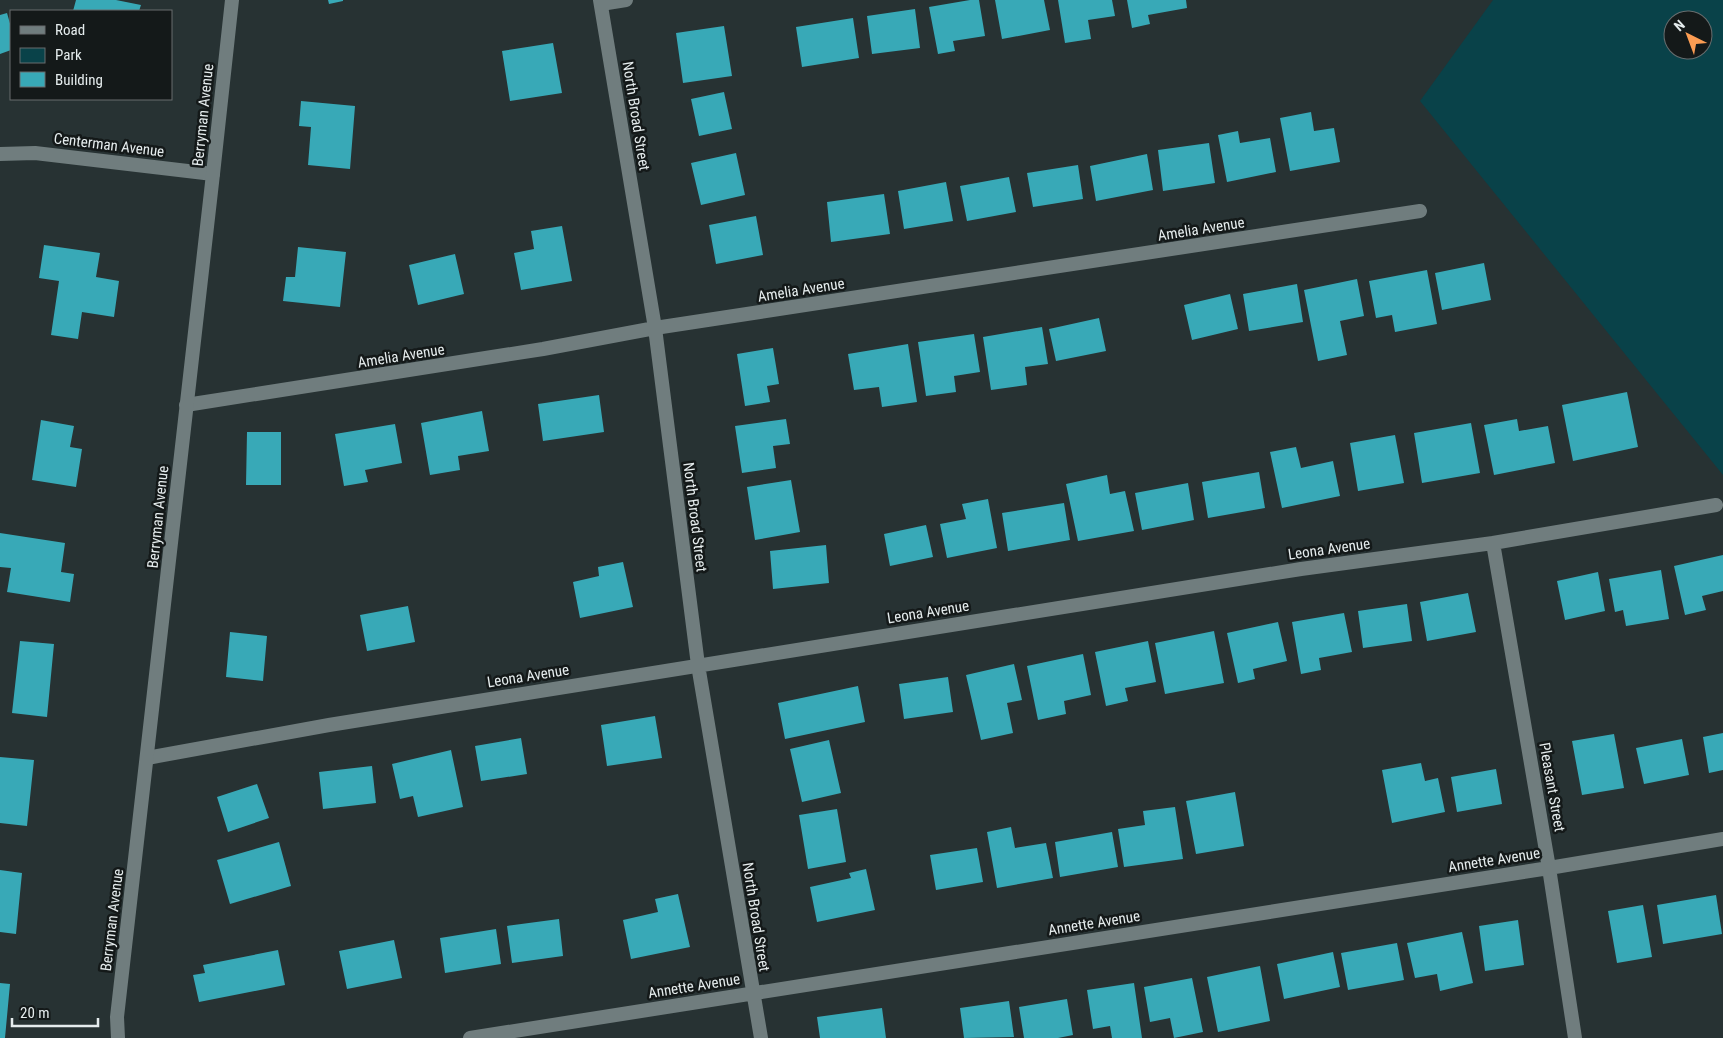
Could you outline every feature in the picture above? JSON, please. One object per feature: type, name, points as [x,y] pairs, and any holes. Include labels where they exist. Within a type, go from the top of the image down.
[{"type":"street","name":"Berryman Avenue","points":[[118,1038],[117,1016],[232,0]]},
{"type":"street","points":[[600,2],[626,0]]},
{"type":"street","name":"North Broad Street","points":[[600,2],[655,328],[698,666],[761,1038]]},
{"type":"street","name":"Centerman Avenue","points":[[0,154],[36,153],[213,174]]},
{"type":"street","name":"Amelia Avenue","points":[[186,405],[514,354],[655,328],[1420,212]]},
{"type":"street","name":"Leona Avenue","points":[[147,758],[329,725],[1291,571],[1493,543],[1716,505]]},
{"type":"street","name":"Pleasant Street","points":[[1493,543],[1549,868],[1574,1038]]},
{"type":"street","name":"Annette Avenue","points":[[470,1038],[1723,839]]},
{"type":"green space","points":[[1493,0],[1723,0],[1723,475],[1420,101]]},
{"type":"building","points":[[76,0],[116,0],[141,5],[139,10],[73,10]]},
{"type":"building","points":[[328,0],[343,0],[343,1],[329,4]]},
{"type":"building","points":[[979,0],[985,36],[953,41],[955,51],[938,54],[929,7]]},
{"type":"building","points":[[995,0],[1044,0],[1050,30],[1002,39]]},
{"type":"building","points":[[1058,0],[1112,0],[1115,16],[1088,20],[1091,39],[1065,43]]},
{"type":"building","points":[[1127,0],[1186,0],[1187,8],[1148,15],[1150,24],[1132,28]]},
{"type":"building","points":[[915,9],[920,48],[872,54],[867,16]]},
{"type":"building","points":[[7,13],[10,24],[10,50],[0,54],[0,15]]},
{"type":"building","points":[[853,18],[859,58],[802,67],[796,27]]},
{"type":"building","points":[[724,26],[732,76],[683,83],[676,33]]},
{"type":"building","points":[[553,43],[562,93],[510,101],[502,51]]},
{"type":"building","points":[[724,92],[732,129],[699,136],[691,99]]},
{"type":"building","points":[[301,101],[355,106],[350,169],[308,165],[311,127],[299,126]]},
{"type":"building","points":[[1311,112],[1314,131],[1334,128],[1340,162],[1290,171],[1280,118]]},
{"type":"building","points":[[1238,131],[1240,143],[1270,138],[1276,172],[1227,182],[1218,135]]},
{"type":"building","points":[[1209,143],[1215,183],[1163,191],[1158,150]]},
{"type":"building","points":[[736,153],[745,195],[701,205],[691,163]]},
{"type":"building","points":[[1147,154],[1153,190],[1096,201],[1090,166]]},
{"type":"building","points":[[1078,165],[1083,199],[1033,207],[1027,173]]},
{"type":"building","points":[[1009,177],[1016,212],[967,221],[960,186]]},
{"type":"building","points":[[946,182],[953,221],[904,229],[898,191]]},
{"type":"building","points":[[884,194],[890,234],[831,242],[827,202]]},
{"type":"building","points":[[756,216],[763,255],[716,264],[709,225]]},
{"type":"building","points":[[562,226],[572,281],[521,290],[514,253],[534,249],[531,231]]},
{"type":"building","points":[[44,245],[100,253],[96,277],[119,281],[114,317],[82,312],[78,339],[51,335],[59,281],[39,278]]},
{"type":"building","points":[[298,247],[346,252],[340,307],[283,301],[286,277],[295,277]]},
{"type":"building","points":[[455,254],[464,294],[418,305],[409,265]]},
{"type":"building","points":[[1484,263],[1491,300],[1442,310],[1435,273]]},
{"type":"building","points":[[1427,270],[1437,324],[1395,332],[1392,315],[1376,318],[1369,281]]},
{"type":"building","points":[[1357,279],[1364,316],[1340,321],[1347,355],[1318,361],[1304,290]]},
{"type":"building","points":[[1297,284],[1303,322],[1249,331],[1243,294]]},
{"type":"building","points":[[1230,294],[1238,329],[1192,340],[1184,305]]},
{"type":"building","points":[[1099,318],[1106,351],[1056,361],[1049,329]]},
{"type":"building","points":[[1042,327],[1048,364],[1025,367],[1027,385],[991,390],[983,337]]},
{"type":"building","points":[[974,334],[980,372],[954,376],[956,392],[926,396],[918,342]]},
{"type":"building","points":[[908,344],[917,402],[882,407],[879,387],[854,390],[848,354]]},
{"type":"building","points":[[773,348],[779,384],[767,386],[770,402],[745,406],[737,354]]},
{"type":"building","points":[[1627,392],[1638,447],[1573,461],[1562,405]]},
{"type":"building","points":[[599,395],[604,432],[543,441],[538,404]]},
{"type":"building","points":[[482,411],[489,451],[458,456],[460,470],[430,475],[421,423]]},
{"type":"building","points":[[786,419],[790,444],[773,446],[776,468],[742,473],[735,426]]},
{"type":"building","points":[[1517,419],[1519,431],[1548,426],[1555,463],[1494,475],[1484,425]]},
{"type":"building","points":[[41,420],[74,426],[70,447],[82,449],[76,487],[32,480]]},
{"type":"building","points":[[1471,423],[1480,473],[1422,483],[1414,433]]},
{"type":"building","points":[[395,424],[402,463],[365,470],[368,482],[344,486],[335,434]]},
{"type":"building","points":[[247,432],[281,432],[281,485],[246,485]]},
{"type":"building","points":[[1395,435],[1404,483],[1358,491],[1350,443]]},
{"type":"building","points":[[1296,447],[1301,468],[1333,461],[1340,496],[1282,508],[1270,452]]},
{"type":"building","points":[[1259,472],[1265,508],[1208,518],[1202,482]]},
{"type":"building","points":[[1107,475],[1110,494],[1125,491],[1134,531],[1078,541],[1066,484]]},
{"type":"building","points":[[791,480],[800,532],[755,540],[747,487]]},
{"type":"building","points":[[1188,483],[1194,520],[1142,530],[1135,493]]},
{"type":"building","points":[[988,499],[997,548],[947,558],[940,524],[966,519],[962,504]]},
{"type":"building","points":[[1064,503],[1070,540],[1008,551],[1002,513]]},
{"type":"building","points":[[926,525],[933,557],[890,566],[884,534]]},
{"type":"building","points":[[0,533],[65,543],[61,572],[74,574],[70,602],[7,592],[11,568],[0,567]]},
{"type":"building","points":[[826,545],[829,583],[773,589],[770,551]]},
{"type":"building","points":[[1723,555],[1723,591],[1702,596],[1706,610],[1685,615],[1674,566]]},
{"type":"building","points":[[623,562],[633,607],[580,618],[573,582],[599,576],[598,567]]},
{"type":"building","points":[[1661,570],[1669,619],[1626,626],[1623,610],[1615,612],[1609,579]]},
{"type":"building","points":[[1598,572],[1605,611],[1565,620],[1557,581]]},
{"type":"building","points":[[1468,593],[1476,632],[1427,641],[1420,602]]},
{"type":"building","points":[[1407,604],[1412,641],[1363,648],[1358,611]]},
{"type":"building","points":[[408,606],[415,642],[367,651],[360,615]]},
{"type":"building","points":[[1344,613],[1352,652],[1319,658],[1321,670],[1301,674],[1292,622]]},
{"type":"building","points":[[1278,622],[1287,661],[1253,669],[1255,679],[1238,683],[1227,633]]},
{"type":"building","points":[[1214,631],[1224,683],[1165,694],[1155,643]]},
{"type":"building","points":[[230,632],[267,636],[263,681],[226,677]]},
{"type":"building","points":[[20,641],[54,644],[47,717],[12,713]]},
{"type":"building","points":[[1148,641],[1156,682],[1125,688],[1128,701],[1106,706],[1095,652]]},
{"type":"building","points":[[1083,654],[1091,695],[1064,701],[1066,714],[1038,720],[1027,666]]},
{"type":"building","points":[[1014,664],[1022,700],[1007,703],[1013,733],[981,740],[966,675]]},
{"type":"building","points":[[948,677],[953,712],[904,719],[899,684]]},
{"type":"building","points":[[858,686],[865,722],[785,739],[778,703]]},
{"type":"building","points":[[655,716],[662,758],[607,766],[601,725]]},
{"type":"building","points":[[1723,733],[1723,770],[1709,773],[1703,737]]},
{"type":"building","points":[[1614,734],[1624,788],[1582,795],[1572,741]]},
{"type":"building","points":[[521,738],[527,774],[481,781],[475,746]]},
{"type":"building","points":[[1682,739],[1689,775],[1644,784],[1636,748]]},
{"type":"building","points":[[829,740],[841,793],[802,802],[790,749]]},
{"type":"building","points":[[451,750],[463,807],[418,817],[413,796],[400,799],[392,764]]},
{"type":"building","points":[[0,757],[34,760],[27,826],[0,823]]},
{"type":"building","points":[[1421,763],[1425,781],[1438,778],[1445,812],[1392,823],[1382,770]]},
{"type":"building","points":[[372,766],[376,803],[323,809],[319,772]]},
{"type":"building","points":[[1496,769],[1502,804],[1457,812],[1451,777]]},
{"type":"building","points":[[257,784],[269,818],[228,832],[217,797]]},
{"type":"building","points":[[1235,792],[1244,846],[1196,854],[1186,801]]},
{"type":"building","points":[[1175,807],[1183,859],[1124,867],[1118,829],[1145,825],[1143,811]]},
{"type":"building","points":[[837,809],[846,862],[808,869],[799,815]]},
{"type":"building","points":[[1011,827],[1015,848],[1046,843],[1053,878],[997,888],[987,832]]},
{"type":"building","points":[[1112,832],[1118,867],[1060,877],[1055,842]]},
{"type":"building","points":[[279,842],[291,886],[230,904],[217,860]]},
{"type":"building","points":[[977,848],[983,882],[936,890],[930,855]]},
{"type":"building","points":[[866,869],[875,910],[817,922],[810,887],[851,878],[849,873]]},
{"type":"building","points":[[0,870],[22,873],[16,934],[0,932]]},
{"type":"building","points":[[678,894],[690,947],[631,959],[623,920],[658,912],[655,899]]},
{"type":"building","points":[[1716,895],[1722,934],[1663,944],[1657,905]]},
{"type":"building","points":[[1643,905],[1652,957],[1617,963],[1608,911]]},
{"type":"building","points":[[559,919],[563,956],[512,963],[507,926]]},
{"type":"building","points":[[1518,920],[1524,965],[1485,971],[1479,926]]},
{"type":"building","points":[[496,929],[501,964],[445,973],[440,938]]},
{"type":"building","points":[[1462,932],[1473,983],[1440,991],[1437,974],[1415,978],[1407,943]]},
{"type":"building","points":[[394,940],[402,978],[347,989],[339,951]]},
{"type":"building","points":[[1397,943],[1404,980],[1348,990],[1341,953]]},
{"type":"building","points":[[278,950],[285,985],[199,1002],[193,975],[205,973],[203,965]]},
{"type":"building","points":[[1333,952],[1340,987],[1284,999],[1277,964]]},
{"type":"building","points":[[1260,966],[1270,1021],[1218,1032],[1207,977]]},
{"type":"building","points":[[1192,978],[1203,1032],[1174,1038],[1170,1018],[1150,1022],[1144,987]]},
{"type":"building","points":[[0,983],[10,984],[5,1038],[0,1038]]},
{"type":"building","points":[[1134,983],[1142,1038],[1112,1038],[1110,1026],[1093,1029],[1087,990]]},
{"type":"building","points":[[1067,999],[1073,1035],[1058,1038],[1024,1038],[1019,1007]]},
{"type":"building","points":[[1009,1001],[1014,1037],[964,1038],[960,1008]]},
{"type":"building","points":[[882,1008],[886,1038],[820,1038],[817,1017]]}]
